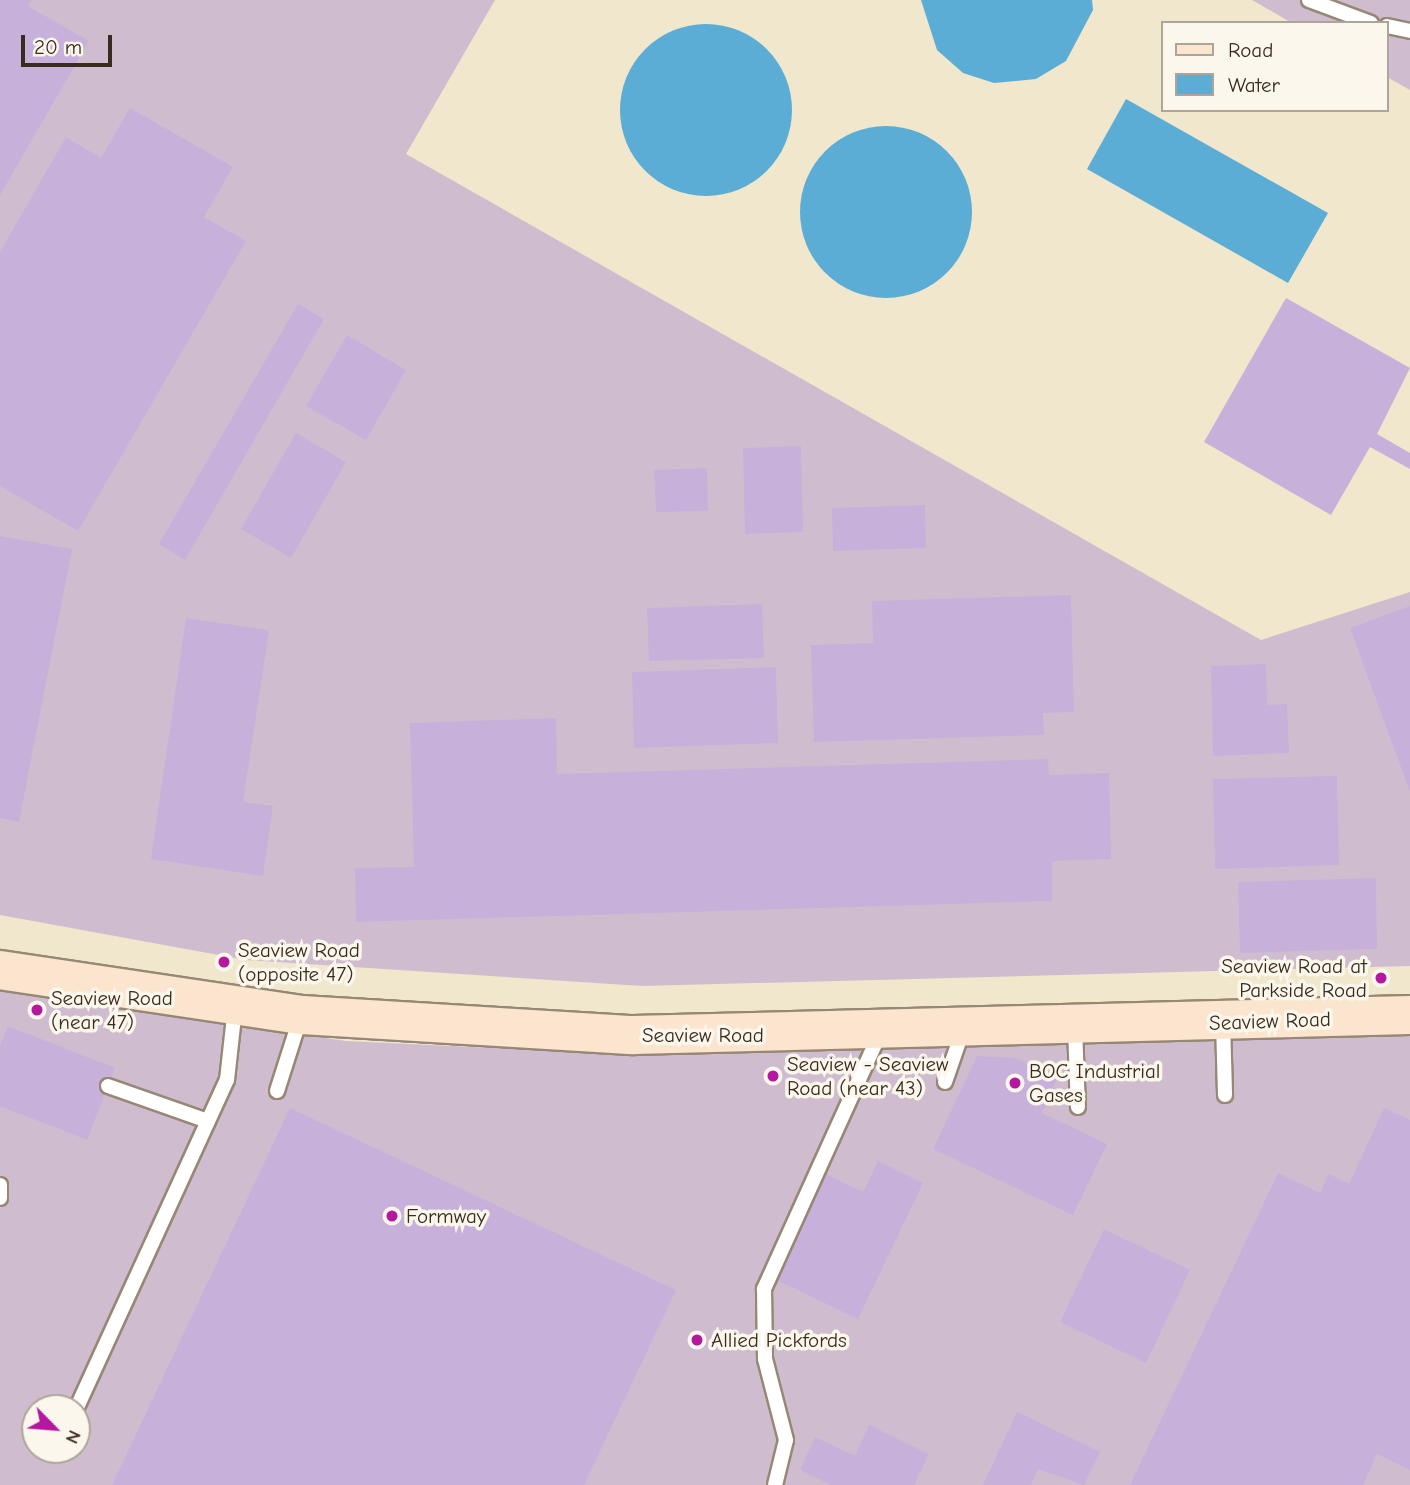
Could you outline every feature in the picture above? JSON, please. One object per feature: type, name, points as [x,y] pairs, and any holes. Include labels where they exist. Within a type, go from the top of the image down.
[{"type":"main road","name":"Seaview Road","points":[[0,970],[236,1008],[302,1015],[633,1035],[963,1030],[1410,1015]]},
{"type":"lane","points":[[1309,0],[1366,21]]},
{"type":"lane","points":[[1389,26],[1410,31]]},
{"type":"lane","points":[[83,1394],[228,1080],[236,1008]]},
{"type":"lane","points":[[276,1091],[302,1015]]},
{"type":"lane","points":[[1223,1022],[1225,1095]]},
{"type":"lane","points":[[1075,1027],[1078,1107]]},
{"type":"lane","points":[[945,1082],[963,1030]]},
{"type":"lane","points":[[775,1485],[786,1440],[765,1359],[764,1289],[880,1032]]},
{"type":"lane","points":[[108,1086],[208,1121]]},
{"type":"lane","points":[[0,1185],[0,1198]]},
{"type":"shaded area","points":[[0,0],[495,0],[406,154],[1261,640],[1410,592],[1410,966],[642,986],[246,960],[0,915]]},
{"type":"shaded area","points":[[1252,0],[1410,0],[1410,90],[1389,78],[1389,21],[1289,21]]},
{"type":"shaded area","points":[[0,990],[346,1041],[645,1055],[1410,1036],[1410,1485],[0,1485]]},
{"type":"water","points":[[921,0],[1092,0],[1093,10],[1066,61],[1036,79],[994,83],[963,73],[937,50]]},
{"type":"water","points":[[706,24],[739,31],[767,49],[785,77],[792,110],[785,143],[767,171],[739,189],[706,196],[673,189],[645,171],[627,143],[620,110],[627,77],[645,49],[673,31]]},
{"type":"water","points":[[1126,99],[1328,213],[1288,283],[1087,169]]},
{"type":"water","points":[[886,126],[919,133],[947,151],[965,179],[972,212],[965,245],[947,273],[919,291],[886,298],[853,291],[825,273],[807,245],[800,212],[807,179],[825,151],[853,133]]},
{"type":"building","points":[[0,0],[32,0],[28,6],[89,41],[0,195]]},
{"type":"building","points":[[130,108],[233,167],[204,217],[246,241],[78,531],[0,486],[0,252],[66,137],[101,158]]},
{"type":"building","points":[[1286,298],[1410,368],[1377,434],[1410,453],[1410,469],[1370,447],[1331,515],[1204,442]]},
{"type":"building","points":[[298,304],[324,319],[185,560],[159,544]]},
{"type":"building","points":[[347,335],[406,370],[366,440],[306,406]]},
{"type":"building","points":[[296,433],[346,462],[291,558],[241,529]]},
{"type":"building","points":[[801,446],[803,532],[745,534],[743,448]]},
{"type":"building","points":[[707,468],[708,511],[656,512],[654,470]]},
{"type":"building","points":[[925,505],[926,548],[833,551],[832,508]]},
{"type":"building","points":[[0,536],[72,549],[19,822],[0,818]]},
{"type":"building","points":[[1071,595],[1074,712],[1043,713],[1044,735],[814,742],[811,645],[873,643],[872,601]]},
{"type":"building","points":[[762,604],[764,658],[649,661],[647,608]]},
{"type":"building","points":[[1410,606],[1410,792],[1350,628]]},
{"type":"building","points":[[186,618],[269,630],[243,802],[273,806],[263,876],[151,859]]},
{"type":"building","points":[[1266,664],[1267,705],[1287,704],[1289,753],[1213,756],[1211,666]]},
{"type":"building","points":[[776,667],[778,743],[634,748],[632,672]]},
{"type":"building","points":[[556,718],[557,774],[1048,759],[1049,775],[1109,773],[1111,859],[1052,861],[1052,901],[356,922],[355,868],[414,867],[410,723]]},
{"type":"building","points":[[1337,776],[1339,865],[1215,869],[1213,779]]},
{"type":"building","points":[[1376,878],[1377,949],[1240,953],[1238,882]]},
{"type":"building","points":[[8,1026],[115,1068],[87,1140],[0,1106],[0,1045]]},
{"type":"building","points":[[977,1056],[1015,1058],[1057,1078],[1042,1113],[1107,1144],[1073,1215],[933,1149]]},
{"type":"building","points":[[290,1108],[676,1290],[584,1485],[112,1485]]},
{"type":"building","points":[[1384,1108],[1410,1120],[1410,1470],[1377,1454],[1363,1485],[1130,1485],[1278,1173],[1320,1193],[1329,1174],[1349,1184]]},
{"type":"building","points":[[878,1161],[923,1183],[858,1319],[774,1279],[824,1173],[863,1192]]},
{"type":"building","points":[[1104,1229],[1190,1270],[1146,1363],[1060,1322]]},
{"type":"building","points":[[1017,1412],[1100,1452],[1084,1485],[1038,1469],[1031,1485],[983,1485]]},
{"type":"building","points":[[869,1425],[929,1454],[914,1485],[831,1485],[800,1470],[815,1437],[855,1456]]},
{"type":"place","name":"Seaview Road (opposite 47)","points":[[224,962]]},
{"type":"place","name":"Seaview Road at Parkside Road","points":[[1381,978]]},
{"type":"place","name":"Seaview Road (near 47)","points":[[37,1010]]},
{"type":"place","name":"Seaview - Seaview Road (near 43)","points":[[773,1076]]},
{"type":"place","name":"BOC Industrial Gases","points":[[1015,1083]]},
{"type":"place","name":"Formway","points":[[392,1216]]},
{"type":"place","name":"Allied Pickfords","points":[[697,1340]]}]
